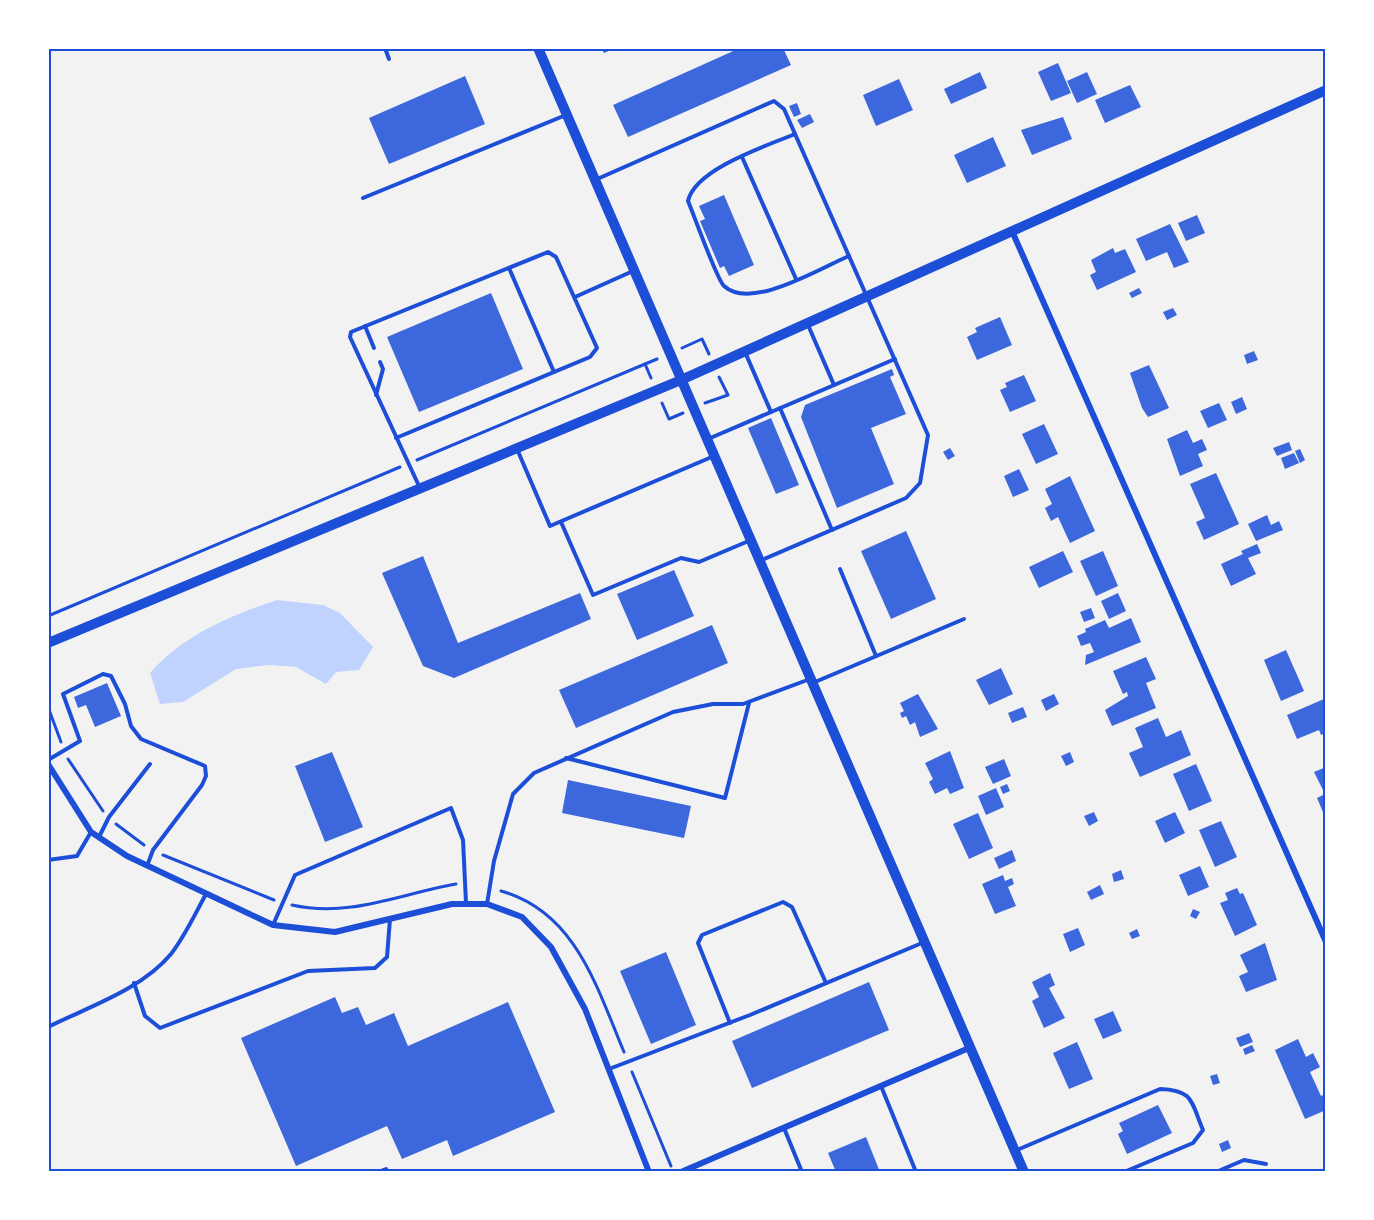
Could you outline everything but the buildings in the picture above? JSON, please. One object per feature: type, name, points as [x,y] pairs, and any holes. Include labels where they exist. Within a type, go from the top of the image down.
[{"type":"main road","points":[[538,48],[1024,1172]]},
{"type":"main road","points":[[48,643],[681,380],[1326,90]]},
{"type":"street","points":[[1011,230],[1326,942]]},
{"type":"street","points":[[48,762],[91,832],[127,856],[273,926],[335,932],[452,904],[487,904],[522,917],[551,946],[585,1010],[649,1172]]},
{"type":"street","points":[[681,1172],[969,1048]]},
{"type":"lane","points":[[385,48],[389,59]]},
{"type":"lane","points":[[594,180],[774,101],[784,109],[868,296],[928,435],[920,483],[906,498],[760,561]]},
{"type":"lane","points":[[363,198],[566,115]]},
{"type":"lane","points":[[795,134],[719,167],[690,191],[688,201],[723,286],[739,295],[761,294],[849,256]]},
{"type":"lane","points":[[742,157],[796,279]]},
{"type":"lane","points":[[396,438],[590,357],[597,348],[556,257],[548,252],[351,332],[350,337],[376,395],[396,438],[420,488]]},
{"type":"lane","points":[[509,268],[554,372]]},
{"type":"lane","points":[[575,297],[634,271]]},
{"type":"lane","points":[[807,323],[834,385]]},
{"type":"lane","points":[[365,326],[374,348]]},
{"type":"lane","points":[[744,351],[771,412]]},
{"type":"lane","points":[[707,440],[895,358]]},
{"type":"lane","points":[[376,395],[383,369],[380,362]]},
{"type":"lane","points":[[780,408],[832,530]]},
{"type":"lane","points":[[517,448],[550,526],[715,456]]},
{"type":"lane","points":[[561,522],[592,594],[681,558],[699,562],[751,540]]},
{"type":"lane","points":[[840,569],[876,656]]},
{"type":"lane","points":[[487,904],[494,861],[513,794],[534,773],[673,712],[750,702],[876,656],[964,619]]},
{"type":"lane","points":[[48,762],[80,741],[63,694],[103,674],[111,676],[125,704],[131,726],[141,739],[205,766],[206,776],[202,785],[153,850],[147,866]]},
{"type":"lane","points":[[566,758],[725,798],[750,702]]},
{"type":"lane","points":[[99,837],[109,817],[150,764]]},
{"type":"lane","points":[[273,926],[295,875],[451,808],[463,840],[466,904]]},
{"type":"lane","points":[[48,860],[76,856],[91,832]]},
{"type":"lane","points":[[48,1027],[153,971],[170,954],[206,894]]},
{"type":"lane","points":[[730,1023],[698,943],[702,935],[783,902],[792,907],[826,983]]},
{"type":"lane","points":[[134,983],[145,1016],[160,1028],[308,971],[375,968],[387,957],[390,919]]},
{"type":"lane","points":[[608,1069],[730,1023],[925,942]]},
{"type":"lane","points":[[880,1086],[916,1172]]},
{"type":"lane","points":[[1015,1151],[1160,1089],[1179,1089],[1188,1096],[1203,1130],[1193,1143],[1124,1172]]},
{"type":"lane","points":[[784,1128],[802,1172]]},
{"type":"lane","points":[[1216,1172],[1244,1160],[1266,1164]]},
{"type":"lane","points":[[378,1172],[387,1169],[388,1172]]},
{"type":"path","points":[[48,616],[645,364]]},
{"type":"water","points":[[277,600],[323,605],[340,613],[373,647],[359,670],[336,672],[326,684],[296,667],[269,665],[236,669],[183,702],[160,704],[150,673],[163,660],[192,637],[208,628]]}]
